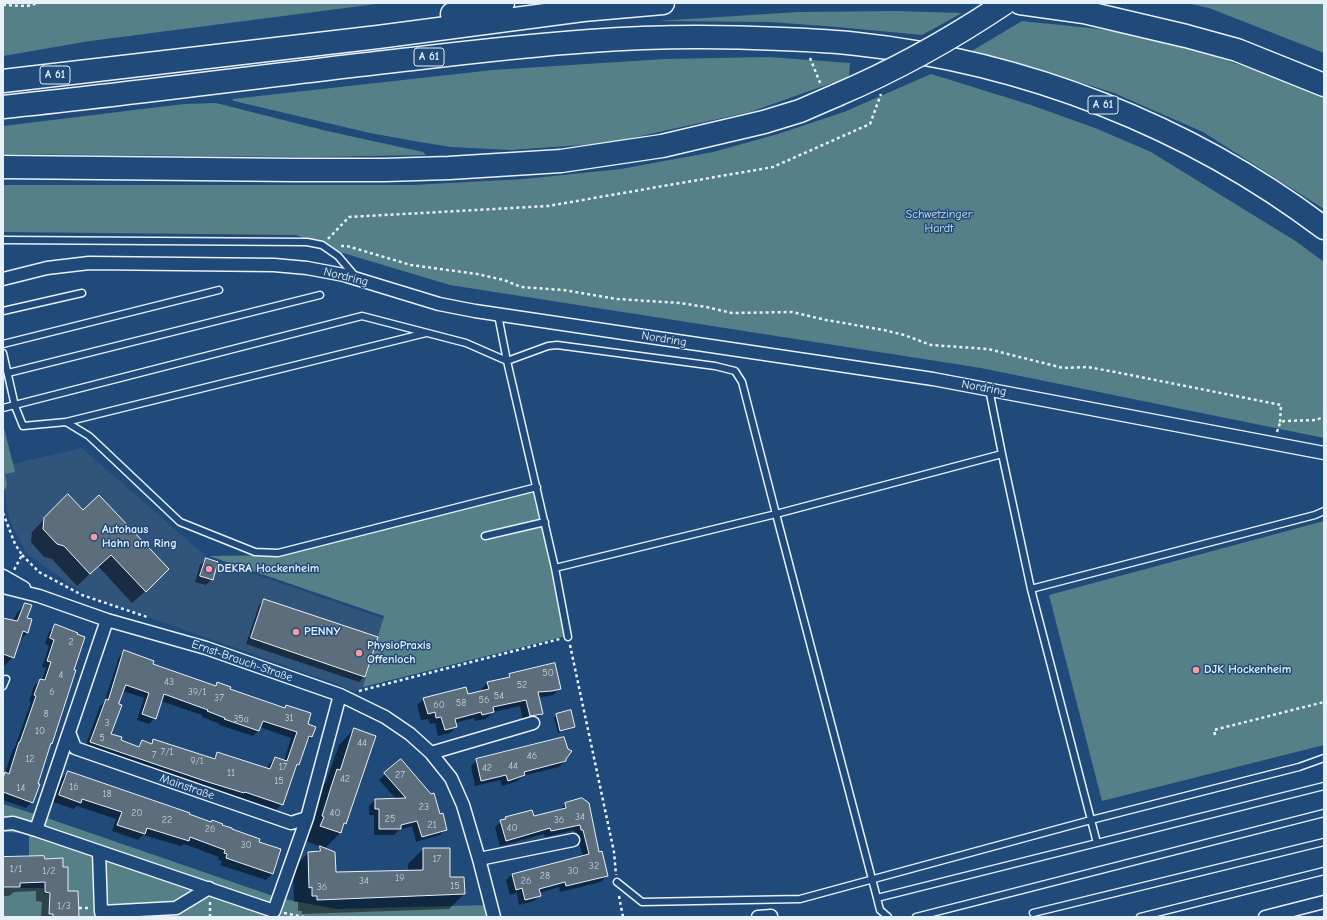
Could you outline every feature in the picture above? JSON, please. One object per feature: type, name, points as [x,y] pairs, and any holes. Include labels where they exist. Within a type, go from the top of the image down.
[{"type":"highway","name":"A 61","points":[[378,37],[445,16],[503,3]]},
{"type":"highway","name":"A 61","points":[[3,81],[378,37],[583,10],[663,3]]},
{"type":"highway","points":[[3,167],[296,170],[449,168],[561,161],[662,146],[764,122],[800,111],[830,91],[869,81],[920,55],[964,31],[1005,3]]},
{"type":"highway","points":[[1020,3],[1084,12],[1186,36],[1238,50],[1324,84]]},
{"type":"highway","name":"A 61","points":[[3,107],[480,51],[592,41],[737,37],[856,44],[942,58],[1007,72],[1113,108],[1172,134],[1224,162],[1294,206],[1324,228]]},
{"type":"street","name":"Nordring","points":[[3,279],[60,266],[89,262],[274,265],[322,270],[358,279],[439,304],[498,315],[808,360],[989,389],[1324,453]]},
{"type":"street","name":"Ernst-Brauch-Straße","points":[[5,581],[39,596],[107,620],[206,648],[340,695],[385,717],[410,734],[431,753],[451,778],[463,805],[480,859],[494,917]]},
{"type":"street","points":[[36,830],[107,620]]},
{"type":"street","points":[[3,824],[13,823],[36,830],[274,911],[307,818],[340,695]]},
{"type":"street","points":[[431,753],[532,723]]},
{"type":"street","name":"Mainstraße","points":[[69,732],[75,748],[291,823],[307,818]]},
{"type":"street","points":[[480,859],[573,840]]},
{"type":"street","points":[[99,852],[101,912],[176,908],[209,888]]},
{"type":"street","points":[[1265,917],[1301,913],[1324,902]]},
{"type":"street","points":[[758,917],[771,917]]},
{"type":"lane","points":[[3,240],[307,242],[322,245],[338,256],[358,279]]},
{"type":"lane","points":[[3,344],[219,290]]},
{"type":"lane","points":[[3,311],[82,293]]},
{"type":"lane","points":[[8,373],[320,295]]},
{"type":"lane","points":[[498,315],[507,361],[556,568],[568,637]]},
{"type":"lane","points":[[3,408],[362,316],[466,343],[507,361],[548,346],[557,345],[726,368],[735,371],[742,382],[880,910],[888,917]]},
{"type":"lane","points":[[3,353],[15,406],[23,426],[66,422],[427,333]]},
{"type":"lane","points":[[989,389],[1031,589],[1097,844]]},
{"type":"lane","points":[[66,422],[88,436],[180,522],[255,552],[278,553],[536,487]]},
{"type":"lane","points":[[556,568],[776,514],[1002,454]]},
{"type":"lane","points":[[1031,589],[1315,515],[1324,511]]},
{"type":"lane","points":[[485,536],[545,522]]},
{"type":"lane","points":[[3,686],[6,679]]},
{"type":"lane","points":[[617,882],[642,902],[800,899],[1091,820],[1299,766],[1324,758]]},
{"type":"lane","points":[[877,898],[1324,786]]},
{"type":"lane","points":[[916,917],[1324,813]]},
{"type":"lane","points":[[1034,914],[1324,842]]},
{"type":"lane","points":[[1140,917],[1324,871]]},
{"type":"path","points":[[3,5],[27,6],[38,3]]},
{"type":"path","points":[[810,58],[830,91]]},
{"type":"path","points":[[322,245],[349,217],[548,206],[774,167],[870,124],[882,92]]},
{"type":"path","points":[[322,245],[347,246],[411,266],[477,274],[504,280],[521,287],[563,290],[617,299],[680,303],[732,313],[792,312],[826,320],[884,330],[904,335],[931,345],[988,349],[1063,368],[1086,367],[1155,379],[1178,385],[1281,405],[1280,424],[1275,444]]},
{"type":"path","points":[[1280,424],[1284,421],[1290,420],[1317,420],[1324,416]]},
{"type":"path","points":[[3,513],[15,544],[22,555],[39,572],[82,595],[150,618]]},
{"type":"path","points":[[5,581],[22,555]]},
{"type":"path","points":[[1215,735],[1214,730],[1324,702]]},
{"type":"path","points":[[274,911],[304,917]]},
{"type":"shaded area","points":[[82,448],[208,558],[390,621],[368,686],[352,691],[337,684],[84,594],[26,553],[9,519],[3,480],[3,466]]},
{"type":"green space","points":[[3,3],[384,3],[90,41],[3,56]]},
{"type":"green space","points":[[1186,3],[1324,3],[1324,53],[1209,8]]},
{"type":"green space","points":[[896,11],[962,13],[922,35],[770,22],[657,21],[798,12]]},
{"type":"green space","points":[[1022,21],[1088,28],[1152,39],[1203,53],[1252,69],[1324,98],[1324,209],[1203,132],[1114,93],[1016,62],[970,52]]},
{"type":"green space","points":[[769,57],[850,63],[849,77],[750,112],[609,143],[511,150],[451,147],[370,133],[234,101],[232,99],[493,70],[665,59]]},
{"type":"green space","name":"Schwetzinger Hardt","points":[[931,74],[1031,105],[1095,128],[1151,152],[1297,242],[1324,262],[1324,438],[981,368],[450,285],[343,253],[296,235],[3,232],[3,185],[412,185],[524,179],[621,169],[713,152],[778,134],[844,112]]},
{"type":"green space","points":[[216,103],[327,131],[423,152],[426,155],[310,157],[3,154],[3,126],[184,104]]},
{"type":"green space","points":[[3,424],[15,472],[5,474],[7,486],[3,492]]},
{"type":"green space","points":[[535,490],[566,636],[363,687],[384,616],[209,556],[280,555]]},
{"type":"green space","name":"DJK Hockenheim","points":[[1324,521],[1324,745],[1102,801],[1049,595]]},
{"type":"green space","points":[[3,804],[279,898],[336,909],[491,905],[494,917],[79,917],[78,892],[68,891],[68,867],[63,867],[63,858],[45,859],[44,856],[29,857],[29,833],[3,832]]},
{"type":"green space","points":[[3,888],[43,888],[44,894],[49,894],[49,913],[53,914],[53,917],[3,917]]},
{"type":"building","name":"Autohaus Hahn am Ring","points":[[68,494],[83,510],[99,495],[169,569],[146,592],[111,555],[90,574],[64,546],[57,544],[43,529],[44,518]]},
{"type":"building","name":"DEKRA Hockenheim","points":[[206,558],[218,562],[213,580],[200,576]]},
{"type":"building","name":"PENNY","points":[[264,599],[378,637],[365,677],[251,638]]},
{"type":"building","points":[[25,603],[32,605],[27,618],[32,619],[28,633],[23,631],[14,658],[3,654],[3,618],[17,621]]},
{"type":"building","points":[[55,624],[85,637],[74,670],[76,670],[52,744],[51,743],[38,784],[40,784],[33,803],[3,792],[3,778],[5,772],[9,774],[36,696],[34,695],[40,679],[45,680],[51,662],[47,661],[54,640],[50,638]]},
{"type":"building","points":[[124,650],[154,661],[153,664],[216,686],[217,682],[231,687],[230,689],[285,708],[286,705],[311,713],[308,724],[316,727],[312,737],[309,736],[299,765],[297,764],[283,805],[245,792],[244,793],[208,782],[90,742],[106,699],[108,700]],"holes":[[[126,685],[149,693],[142,714],[156,719],[164,694],[208,710],[207,711],[225,718],[224,719],[259,731],[263,721],[297,732],[287,761],[275,757],[270,769],[217,752],[215,759],[153,739],[152,744],[142,740],[139,747],[121,740],[122,737],[111,734],[122,705],[119,704]]]},
{"type":"building","points":[[555,663],[561,689],[538,692],[543,714],[530,716],[526,700],[493,707],[494,712],[482,715],[481,712],[455,719],[457,727],[445,730],[441,717],[436,718],[435,712],[428,714],[423,698],[466,687],[468,694],[489,689],[487,682],[510,677],[509,674]]},
{"type":"building","points":[[571,710],[575,727],[560,731],[556,714]]},
{"type":"building","points":[[354,728],[376,736],[346,824],[344,823],[341,833],[320,826],[324,817],[322,816],[337,769],[340,770]]},
{"type":"building","points":[[564,737],[568,749],[572,751],[566,761],[524,772],[525,775],[508,781],[506,775],[481,781],[476,759]]},
{"type":"building","points":[[401,759],[431,794],[434,793],[440,814],[443,813],[447,830],[422,837],[417,821],[401,825],[401,829],[379,829],[379,809],[375,809],[375,799],[406,798],[384,773]]},
{"type":"building","points":[[68,771],[190,813],[189,814],[211,822],[212,820],[223,824],[222,825],[260,839],[259,842],[281,849],[273,874],[226,858],[227,854],[224,853],[225,850],[190,837],[189,841],[147,828],[145,834],[117,825],[122,812],[82,799],[81,803],[59,795]]},
{"type":"building","points":[[582,798],[589,803],[599,852],[602,851],[608,876],[566,886],[565,882],[539,889],[541,896],[525,900],[522,888],[516,890],[512,874],[589,854],[583,830],[581,830],[580,825],[551,831],[550,828],[506,841],[500,820],[506,819],[505,817],[532,810],[534,816],[566,808],[565,803]]},
{"type":"building","points":[[320,846],[335,852],[336,872],[423,870],[423,848],[450,848],[450,877],[464,877],[465,894],[317,900],[317,896],[312,896],[312,887],[309,888],[308,852],[320,851]]},
{"type":"building","points":[[44,856],[45,859],[63,858],[63,867],[68,867],[68,891],[78,891],[79,917],[53,917],[53,914],[49,914],[50,893],[45,892],[45,882],[20,883],[20,887],[3,887],[3,857]]},
{"type":"place","name":"Autohaus Hahn am Ring","points":[[94,537]]},
{"type":"place","name":"DEKRA Hockenheim","points":[[209,569]]},
{"type":"place","name":"PENNY","points":[[296,632]]},
{"type":"place","name":"PhysioPraxis Offenloch","points":[[359,653]]},
{"type":"place","name":"DJK Hockenheim","points":[[1196,670]]}]
